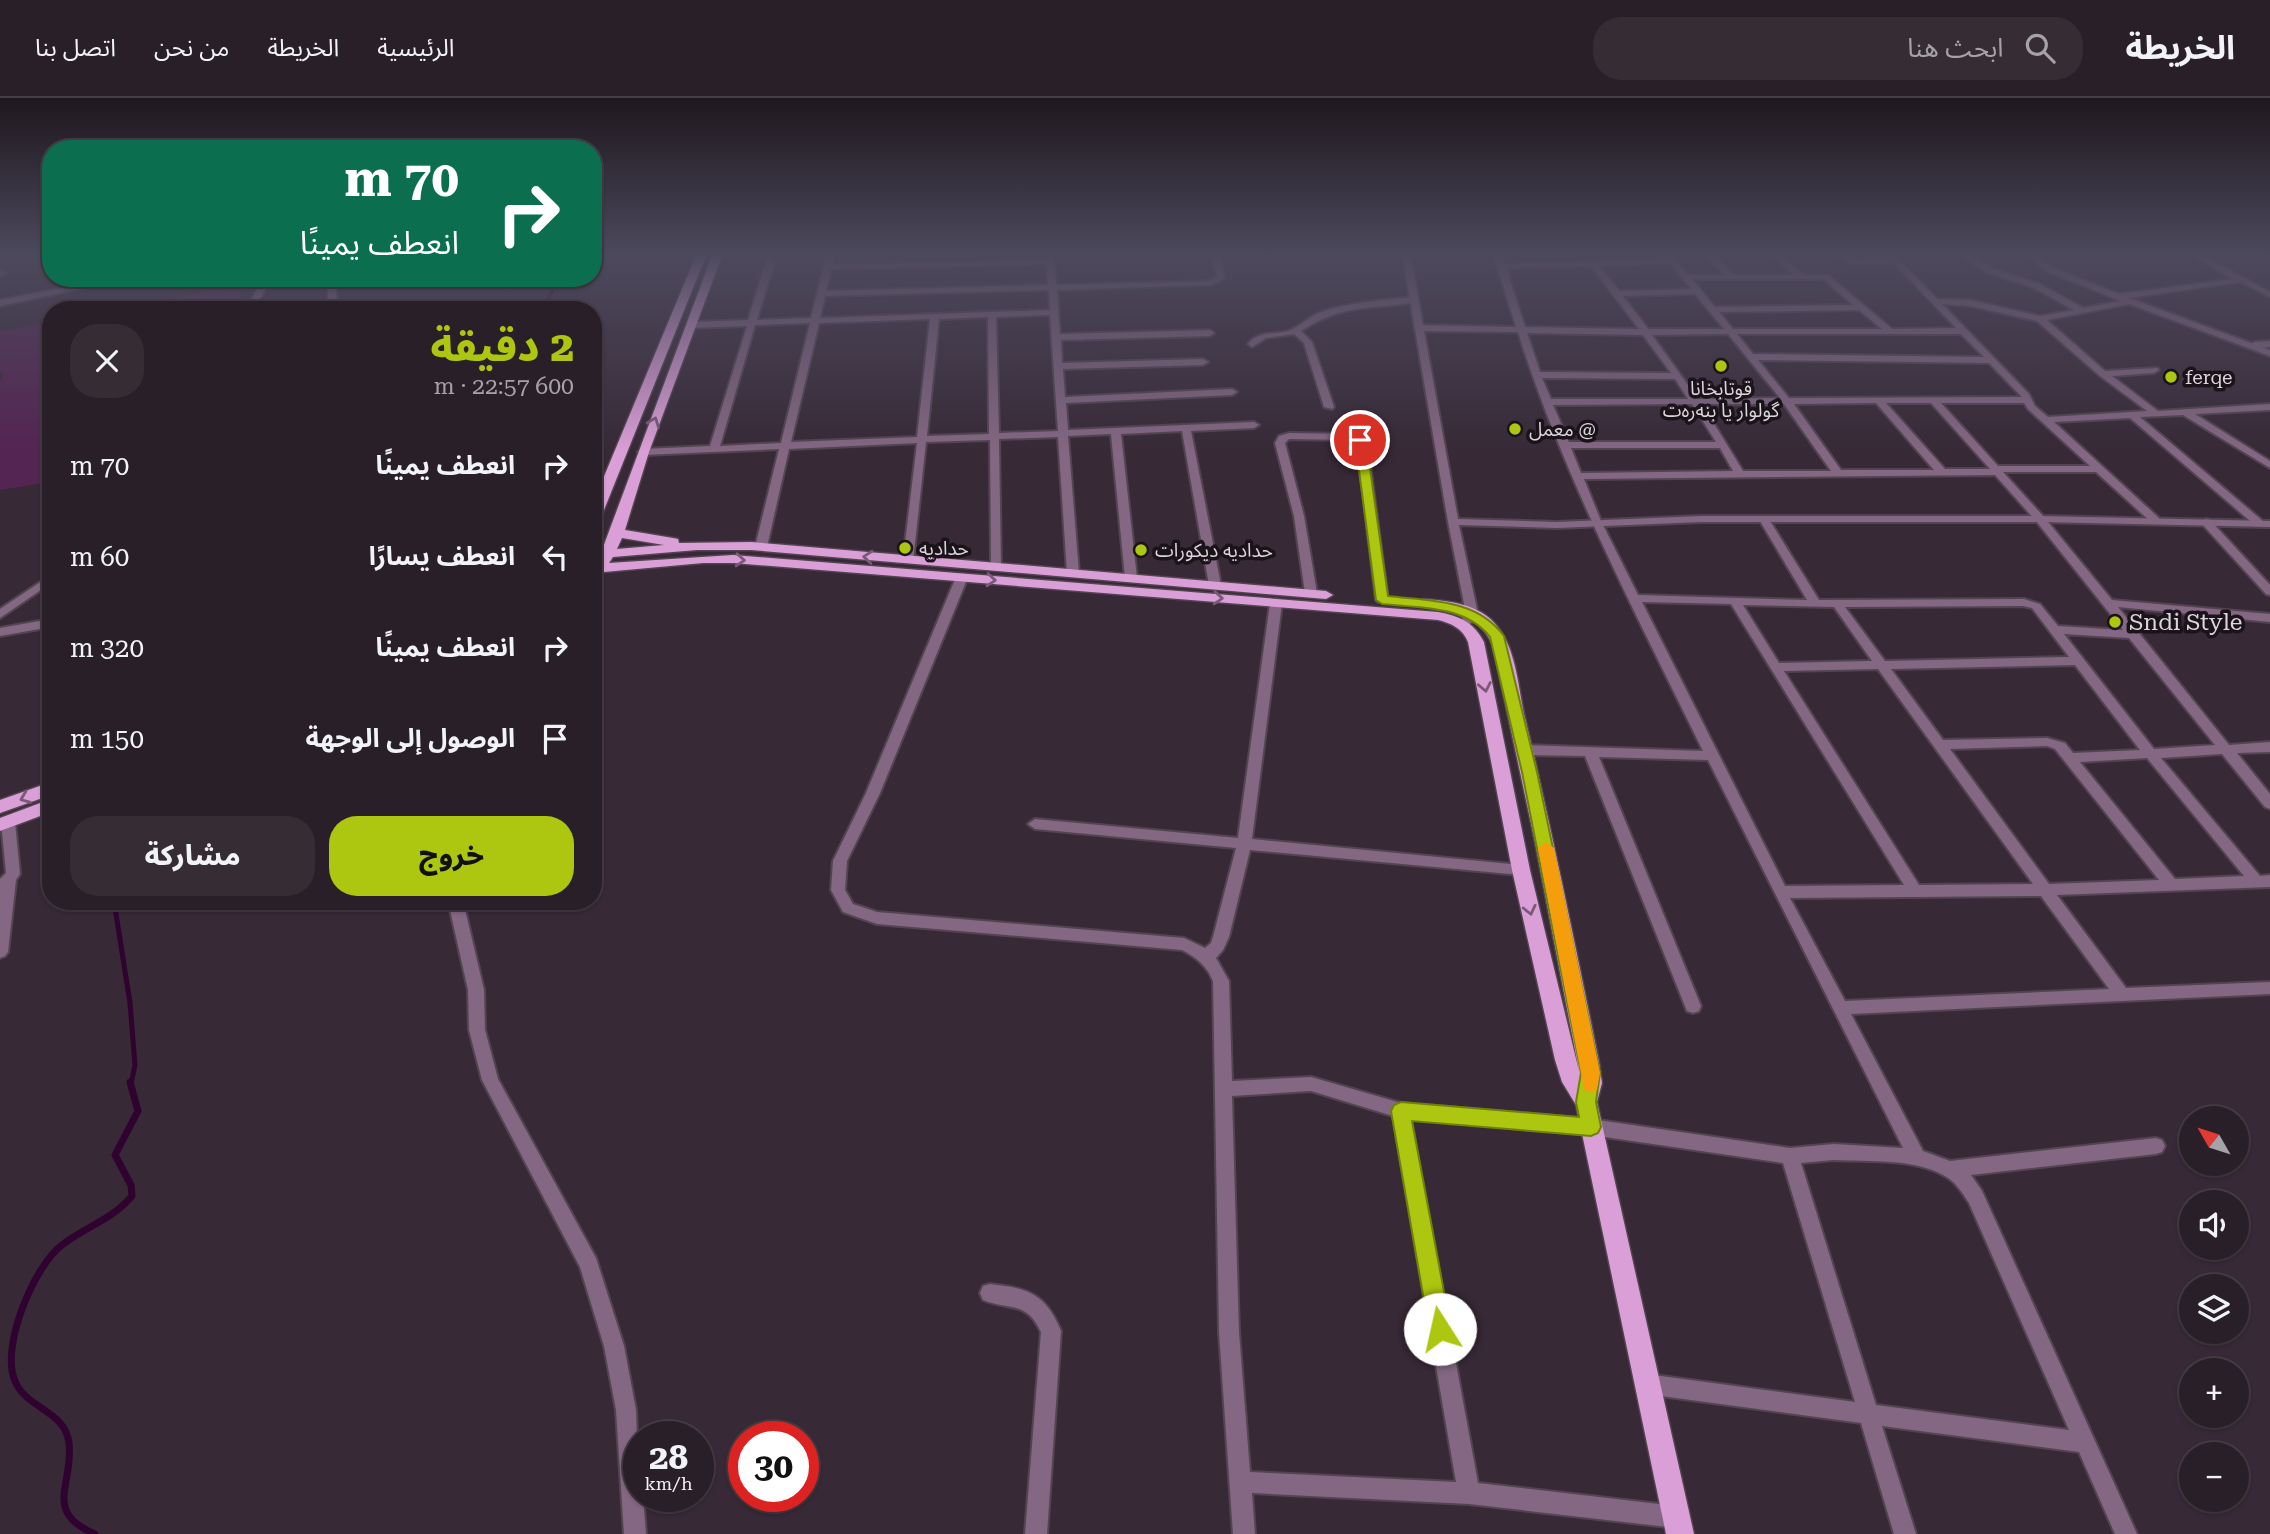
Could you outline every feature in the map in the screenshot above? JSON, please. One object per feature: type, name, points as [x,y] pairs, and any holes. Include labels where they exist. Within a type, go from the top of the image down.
[{"type":"main road","points":[[602,498],[675,320]]},
{"type":"main road","points":[[602,560],[609,554],[617,533],[643,452],[693,320]]},
{"type":"main road","points":[[617,533],[697,546]]},
{"type":"main road","points":[[689,560],[697,546]]},
{"type":"main road","points":[[609,554],[697,546],[761,547],[1444,605],[1468,619],[1489,626],[1497,636],[1525,750],[1591,1073],[1586,1102],[1678,1525]]},
{"type":"main road","points":[[602,566],[733,559],[1468,619]]},
{"type":"main road","points":[[1468,619],[1476,642],[1521,870],[1565,1060],[1573,1082],[1586,1102]]},
{"type":"main road","points":[[3,818],[42,794]]},
{"type":"main road","points":[[3,818],[42,807]]},
{"type":"street","points":[[714,448],[752,320]]},
{"type":"street","points":[[691,325],[838,320]]},
{"type":"street","points":[[909,560],[935,320]]},
{"type":"street","points":[[992,320],[997,567]]},
{"type":"street","points":[[1055,320],[1073,573]]},
{"type":"street","points":[[1252,344],[1263,336],[1296,331],[1310,320]]},
{"type":"street","points":[[1417,320],[1468,619]]},
{"type":"street","points":[[1519,320],[1536,375],[1596,521],[1780,892],[1917,1157]]},
{"type":"street","points":[[1638,320],[1739,473]]},
{"type":"street","points":[[1721,320],[1786,400],[1837,472]]},
{"type":"street","points":[[1878,320],[1890,331]]},
{"type":"street","points":[[1951,320],[2045,420],[2155,520]]},
{"type":"street","points":[[2040,320],[2103,374],[2158,415]]},
{"type":"street","points":[[2182,320],[2269,350]]},
{"type":"street","points":[[761,547],[814,321]]},
{"type":"street","points":[[1419,328],[1648,332],[1961,331]]},
{"type":"street","points":[[1296,331],[1308,342],[1329,407]]},
{"type":"street","points":[[1056,337],[1210,333]]},
{"type":"street","points":[[1751,357],[1990,360]]},
{"type":"street","points":[[1058,366],[1203,362]]},
{"type":"street","points":[[2103,374],[2154,370]]},
{"type":"street","points":[[1536,375],[1677,376]]},
{"type":"street","points":[[1061,400],[1232,391]]},
{"type":"street","points":[[1547,402],[2027,400]]},
{"type":"street","points":[[1879,401],[1941,471]]},
{"type":"street","points":[[1934,401],[2040,519],[2270,804]]},
{"type":"street","points":[[2045,420],[2270,407]]},
{"type":"street","points":[[2186,413],[2270,465]]},
{"type":"street","points":[[2133,416],[2265,524]]},
{"type":"street","points":[[643,452],[1254,425]]},
{"type":"street","points":[[1186,428],[1215,585]]},
{"type":"street","points":[[1116,432],[1131,578]]},
{"type":"street","points":[[1311,593],[1298,516],[1280,443],[1289,436],[1354,438],[1362,442],[1382,600]]},
{"type":"street","points":[[1565,445],[1723,445]]},
{"type":"street","points":[[1577,476],[2099,470]]},
{"type":"street","points":[[1453,522],[1557,524],[1701,519],[2040,519],[2265,524]]},
{"type":"street","points":[[1765,521],[1816,604]]},
{"type":"street","points":[[2206,522],[2265,582],[2270,592]]},
{"type":"street","points":[[962,577],[873,793],[840,861],[838,890],[848,908],[877,918],[1169,941],[1184,944],[1206,957],[1221,981],[1229,1332],[1244,1534]]},
{"type":"street","points":[[0,614],[42,584]]},
{"type":"street","points":[[1634,598],[1816,604],[2024,602],[2039,608],[2151,754],[2263,881]]},
{"type":"street","points":[[1735,601],[1914,889]]},
{"type":"street","points":[[1206,957],[1218,946],[1222,937],[1244,843],[1276,603]]},
{"type":"street","points":[[2107,603],[2270,618]]},
{"type":"street","points":[[1837,604],[2122,995]]},
{"type":"street","points":[[0,632],[42,625]]},
{"type":"street","points":[[2055,630],[2133,634]]},
{"type":"street","points":[[1775,667],[2078,661]]},
{"type":"street","points":[[1938,745],[2051,742],[2060,746],[2170,883]]},
{"type":"street","points":[[2070,758],[2270,747]]},
{"type":"street","points":[[1525,750],[1713,756]]},
{"type":"street","points":[[1590,752],[1693,1006]]},
{"type":"street","points":[[0,952],[5,884],[13,874],[3,818]]},
{"type":"street","points":[[1035,824],[1521,870]]},
{"type":"street","points":[[1780,892],[2044,890],[2263,881]]},
{"type":"street","points":[[457,910],[476,990],[477,1030],[490,1080],[589,1264],[614,1346],[626,1409],[635,1534]]},
{"type":"street","points":[[1841,1008],[2270,988]]},
{"type":"street","points":[[1222,1089],[1311,1084],[1401,1111],[1591,1127],[1790,1156],[1834,1152],[1917,1157],[1950,1169],[1965,1181],[1976,1197],[2126,1534]]},
{"type":"street","points":[[1401,1111],[1469,1493]]},
{"type":"street","points":[[1950,1169],[2156,1146]]},
{"type":"street","points":[[1790,1156],[1905,1534]]},
{"type":"street","points":[[990,1293],[1031,1301],[1043,1312],[1051,1331],[1036,1534]]},
{"type":"street","points":[[1646,1384],[2086,1443]]},
{"type":"street","points":[[1240,1482],[1469,1493],[1678,1525]]},
{"type":"shaded area","points":[[42,324],[42,483],[0,490],[0,380],[3,374],[0,372],[0,331]]},
{"type":"waterway","points":[[115,910],[130,1003],[135,1065],[131,1084]]},
{"type":"waterway","points":[[95,1534],[69,1516],[64,1496],[69,1458],[66,1432],[53,1416],[20,1390],[12,1366],[12,1348],[22,1308],[51,1255],[62,1245],[108,1217],[132,1196],[131,1185],[115,1155],[138,1111],[130,1082]]},
{"type":"slow traffic","points":[[1546,848],[1591,1073],[1590,1084]]},
{"type":"place","name":"قوتابخانا گولوار یا بنەرەت","points":[[1721,366]]},
{"type":"place","name":"ferqe","points":[[2171,377]]},
{"type":"place","name":"معمل @","points":[[1515,429]]},
{"type":"place","name":"حداديه","points":[[905,548]]},
{"type":"place","name":"حداديه ديكورات","points":[[1141,550]]},
{"type":"place","name":"Sndi Style","points":[[2115,622]]},
{"type":"route","points":[[1360,440],[1363,444],[1382,600],[1444,605],[1460,609],[1486,622],[1497,636],[1530,772],[1591,1073],[1586,1102],[1591,1127],[1401,1111],[1440,1329]]}]
